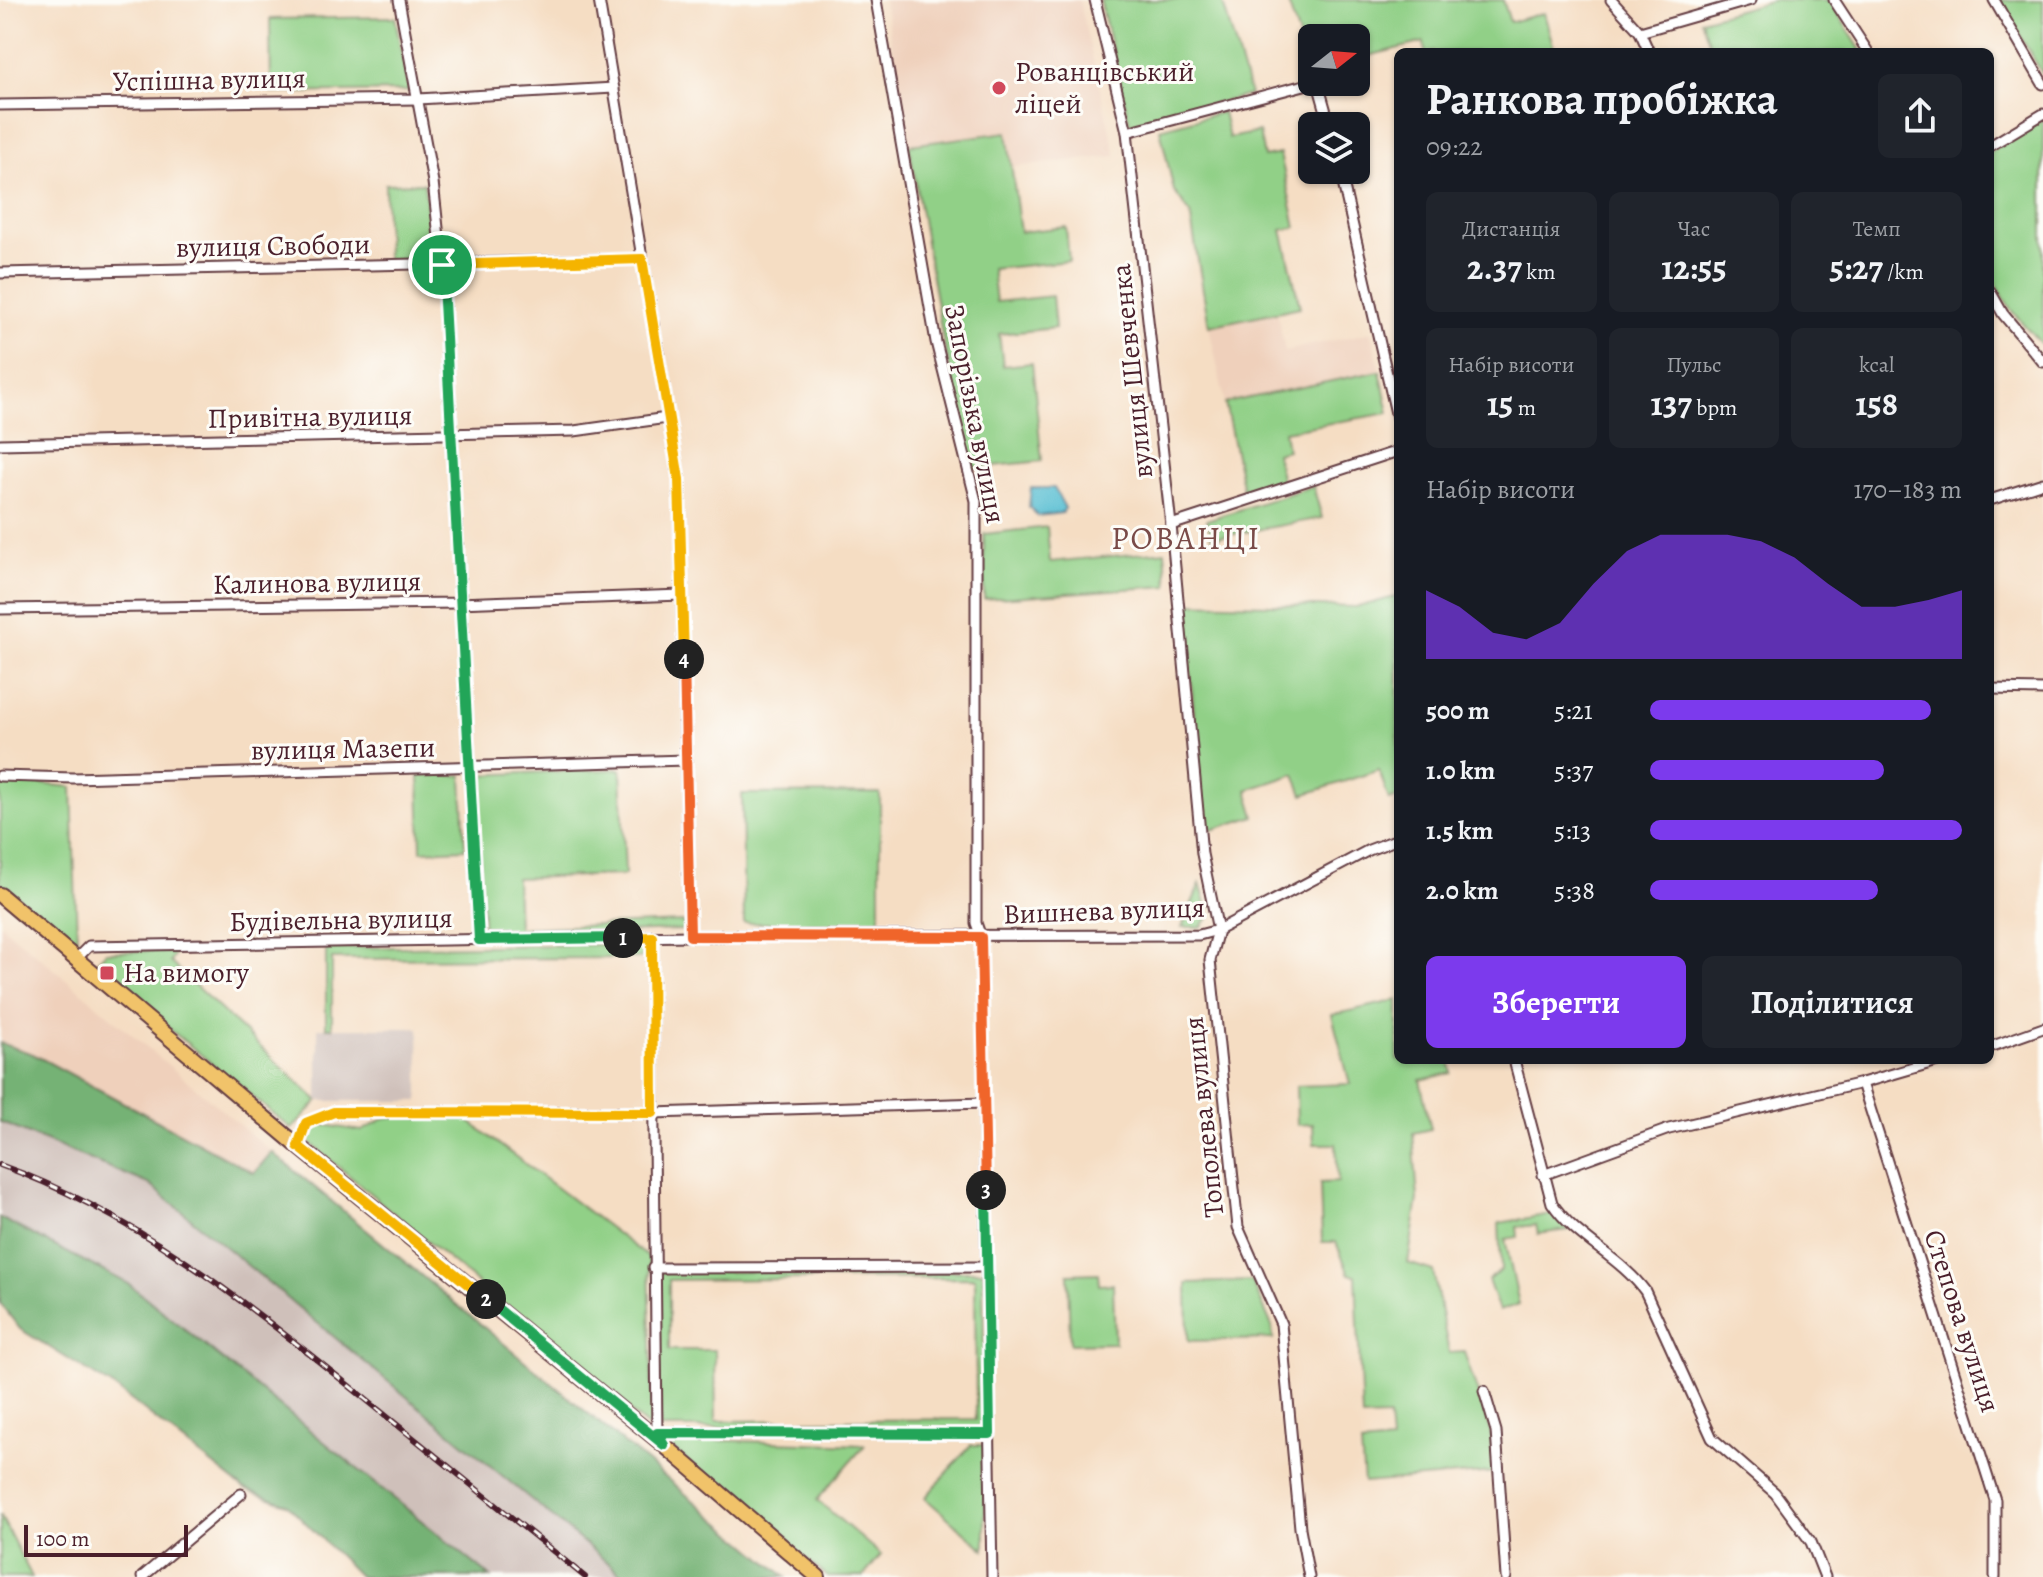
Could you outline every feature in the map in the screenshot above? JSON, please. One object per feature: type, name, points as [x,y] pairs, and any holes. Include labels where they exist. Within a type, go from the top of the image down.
[{"type":"main road","points":[[0,895],[298,1146],[661,1439],[818,1577]]},
{"type":"street","points":[[399,0],[433,182],[442,265],[467,768],[479,940]]},
{"type":"street","points":[[599,0],[679,479],[690,936]]},
{"type":"street","name":"Запорізька вулиця","points":[[876,0],[936,342],[976,501],[976,923],[981,937]]},
{"type":"street","name":"вулиця Шевченка","points":[[1095,0],[1127,132],[1171,525],[1202,854],[1218,930]]},
{"type":"street","points":[[1611,0],[1640,32],[1647,48]]},
{"type":"street","points":[[1640,32],[1751,0]]},
{"type":"street","points":[[1834,0],[1865,48]]},
{"type":"street","points":[[1994,0],[2043,84]]},
{"type":"street","points":[[1127,132],[1308,84],[1319,87],[1326,112]]},
{"type":"street","name":"Успішна вулиця","points":[[0,105],[418,99],[614,88]]},
{"type":"street","points":[[1994,144],[2043,114]]},
{"type":"street","points":[[1343,184],[1394,405]]},
{"type":"street","name":"вулиця Свободи","points":[[0,273],[642,259]]},
{"type":"street","points":[[1994,298],[2003,314],[2043,362]]},
{"type":"street","name":"Привітна вулиця","points":[[0,444],[449,436],[574,431],[667,418]]},
{"type":"street","points":[[1171,525],[1394,452]]},
{"type":"street","points":[[1994,499],[2043,483]]},
{"type":"street","name":"Калинова вулиця","points":[[0,609],[458,603],[682,595]]},
{"type":"street","points":[[1994,689],[2043,690]]},
{"type":"street","name":"вулиця Мазепи","points":[[0,776],[73,778],[686,760]]},
{"type":"street","name":"Вишнева вулиця","points":[[981,937],[1199,935],[1218,930],[1369,850],[1394,841]]},
{"type":"street","name":"Тополева вулиця","points":[[1218,930],[1210,960],[1238,1227],[1281,1324],[1300,1528],[1309,1577]]},
{"type":"street","name":"Будівельна вулиця","points":[[76,959],[89,946],[690,936],[981,937]]},
{"type":"street","points":[[652,937],[653,1268],[661,1439],[990,1434]]},
{"type":"street","points":[[981,937],[992,1577]]},
{"type":"street","points":[[1994,1046],[2043,1028]]},
{"type":"street","points":[[1515,1064],[1552,1203],[1561,1217],[1634,1275],[1645,1291],[1712,1438],[1775,1493],[1811,1542],[1825,1577]]},
{"type":"street","points":[[1543,1175],[1669,1129],[1862,1083],[1927,1064]]},
{"type":"street","name":"Степова вулиця","points":[[1862,1083],[1995,1500],[1995,1577]]},
{"type":"street","points":[[298,1146],[306,1123],[334,1112],[653,1113],[984,1103]]},
{"type":"street","points":[[653,1268],[987,1267]]},
{"type":"street","points":[[1484,1391],[1496,1431],[1506,1577]]},
{"type":"street","points":[[142,1577],[241,1494]]},
{"type":"shaded area","name":"Рованцівський ліцей","points":[[884,0],[1079,0],[1116,156],[1013,167],[1007,132],[909,145]]},
{"type":"shaded area","points":[[1277,312],[1285,351],[1371,332],[1380,371],[1225,403],[1209,326]]},
{"type":"shaded area","points":[[0,924],[272,1152],[254,1173],[33,1054],[0,1043]]},
{"type":"shaded area","points":[[318,1028],[419,1028],[419,1101],[318,1101]]},
{"type":"shaded area","points":[[0,1122],[149,1184],[625,1577],[491,1577],[129,1284],[0,1218]]},
{"type":"green space","points":[[1100,0],[1222,0],[1250,95],[1130,124]]},
{"type":"green space","points":[[1287,0],[1503,0],[1510,22],[1544,13],[1554,48],[1425,48],[1424,42],[1370,56],[1370,24],[1298,24],[1298,33]]},
{"type":"green space","points":[[1774,0],[1829,0],[1859,48],[1712,48],[1701,20]]},
{"type":"green space","points":[[1999,0],[2043,0],[2043,75]]},
{"type":"green space","points":[[395,17],[409,91],[271,93],[270,19]]},
{"type":"green space","points":[[1223,112],[1229,138],[1259,132],[1264,157],[1280,154],[1296,227],[1282,230],[1300,307],[1209,326],[1190,213],[1174,191],[1160,129]]},
{"type":"green space","points":[[2043,119],[2043,346],[2011,310],[1994,280],[1994,150]]},
{"type":"green space","points":[[1007,132],[1020,232],[1066,227],[1069,261],[992,269],[996,302],[1052,296],[1055,328],[999,334],[1003,366],[1032,363],[1042,461],[974,468],[943,340],[909,145]]},
{"type":"green space","points":[[424,183],[433,259],[387,260],[385,184]]},
{"type":"green space","points":[[1380,371],[1389,413],[1284,431],[1287,450],[1276,453],[1282,483],[1244,495],[1225,403]]},
{"type":"green space","points":[[1313,486],[1322,518],[1212,538],[1207,520]]},
{"type":"green space","points":[[1047,527],[1050,562],[1165,551],[1168,586],[984,599],[984,534]]},
{"type":"green space","points":[[1394,597],[1394,798],[1389,800],[1379,770],[1303,795],[1295,774],[1247,790],[1255,816],[1205,832],[1184,603],[1358,607]]},
{"type":"green space","points":[[621,769],[625,875],[516,878],[518,928],[683,922],[684,930],[484,936],[474,775]]},
{"type":"green space","points":[[462,775],[465,849],[421,851],[419,776]]},
{"type":"green space","points":[[0,780],[72,787],[77,938],[63,935],[0,882]]},
{"type":"green space","points":[[880,793],[880,924],[744,923],[742,794]]},
{"type":"green space","points":[[1200,884],[1210,916],[1201,927],[1182,927]]},
{"type":"green space","points":[[643,944],[643,958],[332,959],[332,1028],[326,1028],[326,948]]},
{"type":"green space","points":[[178,950],[170,962],[318,1101],[292,1129],[113,983],[116,979],[96,962],[106,952]]},
{"type":"green space","points":[[1394,1001],[1394,1064],[1450,1064],[1452,1073],[1420,1080],[1431,1129],[1413,1133],[1418,1199],[1408,1263],[1433,1271],[1449,1353],[1464,1352],[1491,1433],[1493,1472],[1364,1483],[1361,1445],[1391,1442],[1389,1417],[1362,1418],[1356,1275],[1349,1274],[1336,1242],[1322,1242],[1320,1183],[1338,1182],[1336,1144],[1314,1144],[1313,1124],[1297,1125],[1296,1086],[1350,1084],[1332,1015]]},
{"type":"green space","points":[[0,1043],[33,1054],[254,1173],[272,1152],[786,1577],[625,1577],[149,1184],[0,1122]]},
{"type":"green space","points":[[387,1117],[466,1119],[649,1258],[653,1431],[308,1141],[308,1130],[318,1124],[362,1131]]},
{"type":"green space","points":[[1551,1214],[1569,1230],[1538,1234],[1536,1225],[1517,1227],[1518,1237],[1505,1239],[1519,1304],[1499,1311],[1488,1280],[1501,1270],[1499,1223]]},
{"type":"green space","points":[[0,1218],[129,1284],[491,1577],[360,1577],[287,1504],[244,1489],[118,1390],[20,1329],[0,1303]]},
{"type":"green space","points":[[983,1271],[985,1428],[660,1428],[656,1272]],"holes":[[[975,1278],[976,1419],[716,1421],[715,1350],[669,1350],[669,1280]]]},
{"type":"green space","points":[[1098,1273],[1099,1285],[1113,1284],[1115,1343],[1070,1344],[1068,1274]]},
{"type":"green space","points":[[1252,1281],[1272,1326],[1273,1339],[1188,1341],[1187,1283]]},
{"type":"green space","points":[[672,1439],[865,1445],[817,1500],[881,1555],[863,1577],[828,1577],[668,1445]]},
{"type":"green space","points":[[971,1445],[985,1445],[985,1550],[925,1498]]},
{"type":"green space","points":[[0,1515],[32,1577],[0,1577]]},
{"type":"water","points":[[1031,488],[1054,488],[1065,508],[1062,513],[1038,516],[1029,507]]},
{"type":"railway","points":[[0,1165],[96,1208],[142,1234],[229,1292],[585,1577]]},
{"type":"place","name":"Рованцівський ліцей","points":[[999,88]]},
{"type":"place","name":"На вимогу","points":[[107,973]]},
{"type":"district","name":"РОВАНЦІ","points":[[1186,538]]},
{"type":"route","points":[[642,259],[679,479],[690,936],[981,937],[990,1434],[657,1433],[664,1445],[298,1146],[306,1123],[334,1112],[653,1113],[652,937],[479,940],[467,768],[442,265],[642,259]]}]
